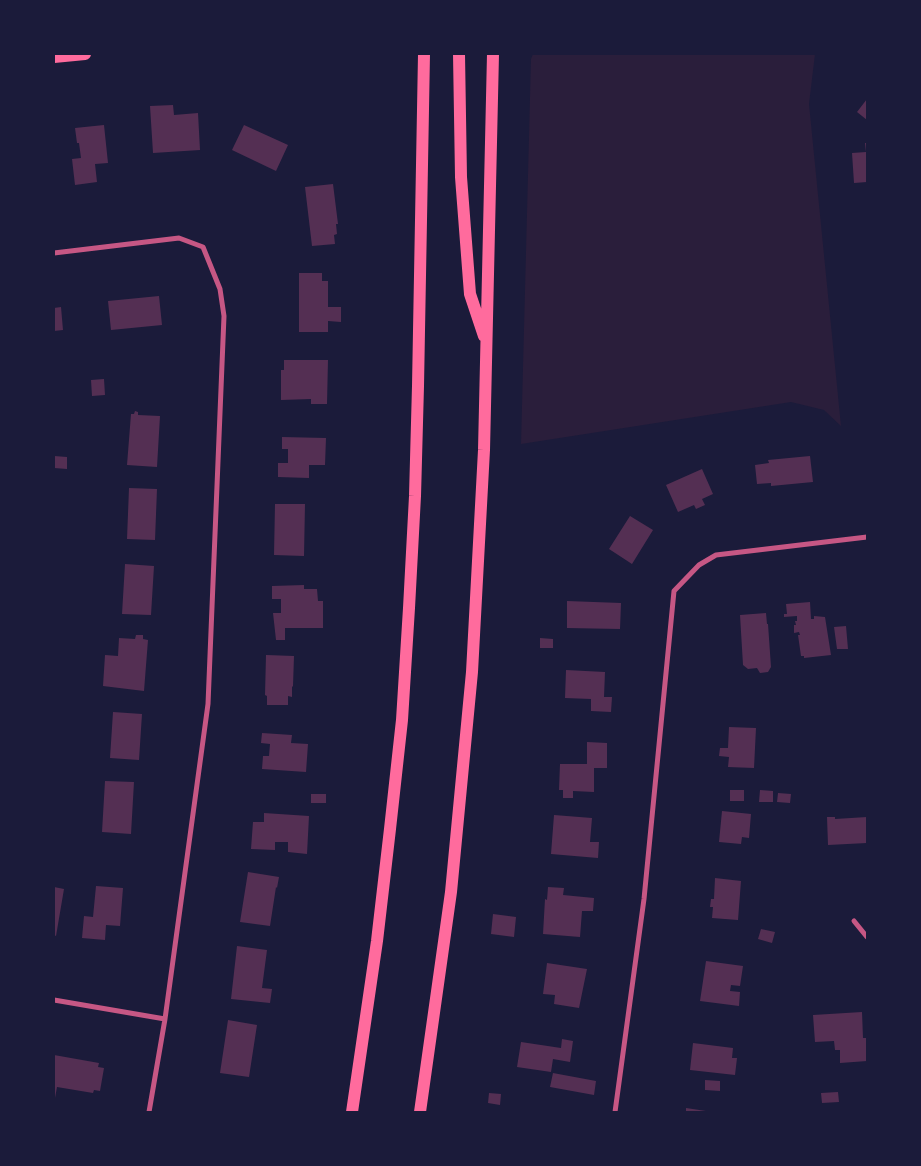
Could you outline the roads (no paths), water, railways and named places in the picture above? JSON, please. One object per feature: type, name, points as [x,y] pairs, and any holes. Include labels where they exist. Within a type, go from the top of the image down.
[{"type":"main road","points":[[54,57],[85,54]]},
{"type":"main road","points":[[352,1112],[377,941],[402,720],[415,496],[424,54]]},
{"type":"main road","points":[[459,54],[461,177],[470,294],[487,346]]},
{"type":"main road","points":[[420,1112],[451,892],[472,672],[478,576],[487,346],[493,54]]},
{"type":"street","points":[[54,253],[179,238],[203,247],[220,289],[224,316],[208,704],[165,1019],[149,1112]]},
{"type":"street","points":[[615,1112],[644,899],[674,591],[698,565],[716,555],[867,536]]},
{"type":"street","points":[[854,921],[867,937]]},
{"type":"street","points":[[54,1000],[165,1019]]}]
